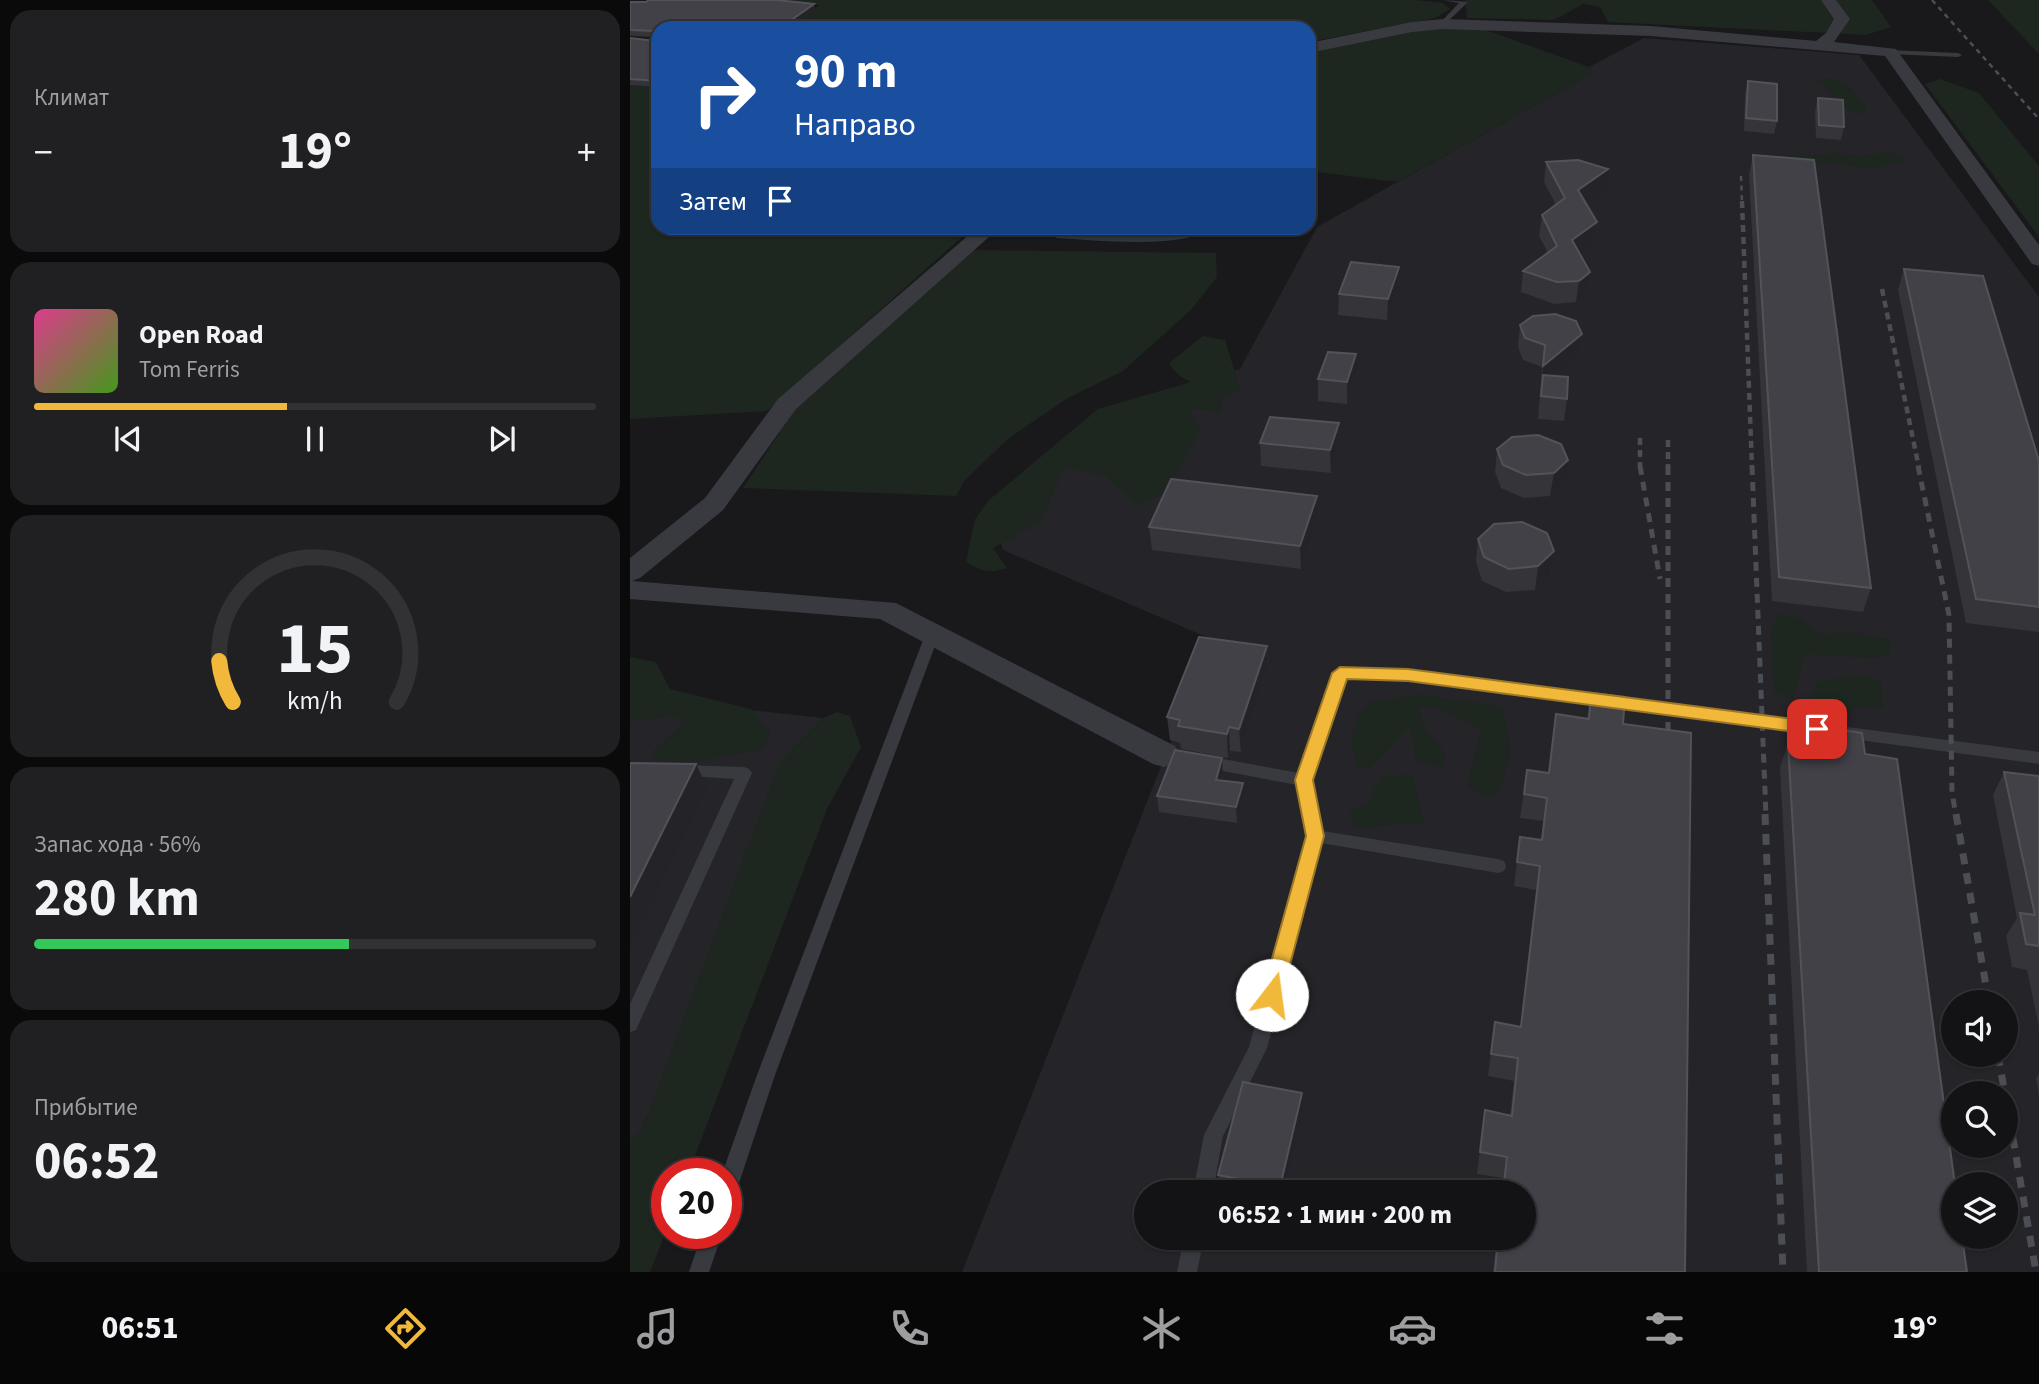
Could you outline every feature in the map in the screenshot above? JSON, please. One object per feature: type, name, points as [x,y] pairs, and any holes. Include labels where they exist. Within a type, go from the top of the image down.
[{"type":"street","points":[[1819,46],[1832,36],[1842,19],[1828,0]]},
{"type":"street","points":[[1316,47],[1412,27],[1443,24],[1651,31],[1890,52],[2039,260]]},
{"type":"street","points":[[630,572],[714,504],[787,404],[981,235]]},
{"type":"street","points":[[630,590],[886,611],[1177,757]]},
{"type":"lane","points":[[1447,0],[1466,1]]},
{"type":"lane","points":[[1443,24],[1466,1]]},
{"type":"lane","points":[[1890,52],[1958,54]]},
{"type":"lane","points":[[738,1158],[766,1074],[932,635]]},
{"type":"lane","points":[[1205,1180],[1214,1135],[1258,1048],[1315,836],[1304,780],[1340,673],[1408,675],[2039,758]]},
{"type":"lane","points":[[1177,757],[1304,780]]},
{"type":"lane","points":[[630,1024],[744,773],[668,770]]},
{"type":"lane","points":[[1315,836],[1498,866]]},
{"type":"lane","points":[[699,1272],[707,1249]]},
{"type":"lane","points":[[1187,1272],[1191,1250]]},
{"type":"shaded area","points":[[756,0],[1417,0],[1443,3],[1450,9],[1435,18],[1316,41],[1316,21],[799,21],[819,5]]},
{"type":"shaded area","points":[[1465,0],[1872,0],[1891,27],[1866,35],[1608,22],[1600,7],[1583,4],[1554,20],[1467,18]]},
{"type":"shaded area","points":[[1988,0],[2039,0],[2039,54]]},
{"type":"shaded area","points":[[1418,29],[1483,29],[1589,67],[1592,74],[1397,182],[1316,172],[1316,51]]},
{"type":"shaded area","points":[[1644,38],[1859,55],[2039,297],[2039,1272],[962,1272],[1211,639],[1003,550],[988,501],[1098,409],[1240,369],[1313,235],[1316,235],[1317,227],[1591,74],[1589,67]]},
{"type":"shaded area","points":[[1827,78],[1850,86],[1866,108],[1865,114],[1831,107],[1836,100],[1828,88],[1816,81]]},
{"type":"shaded area","points":[[1940,79],[1979,93],[2039,166],[2039,237],[1925,84]]},
{"type":"shaded area","points":[[630,85],[651,86],[651,235],[964,235],[767,411],[630,419]]},
{"type":"shaded area","points":[[1837,153],[1861,156],[1896,153],[1906,159],[1906,163],[1871,168],[1824,163],[1804,165],[1785,160],[1785,155]]},
{"type":"shaded area","points":[[1057,235],[1198,235],[1137,242],[1056,238]]},
{"type":"shaded area","points":[[969,250],[1216,253],[1217,277],[1191,310],[1123,371],[1068,398],[1009,438],[965,480],[956,496],[743,488],[802,399]]},
{"type":"shaded area","points":[[1203,336],[1225,340],[1240,389],[1222,398],[1221,412],[1188,408],[1200,430],[1166,492],[1138,506],[1106,476],[1065,467],[1040,522],[993,548],[1007,568],[985,571],[966,562],[975,519],[988,501],[1098,409],[1191,382],[1178,375],[1169,363]]},
{"type":"shaded area","points":[[1778,614],[1799,619],[1819,634],[1859,633],[1891,640],[1889,655],[1875,658],[1805,654],[1793,699],[1774,691],[1771,632]]},
{"type":"shaded area","points":[[630,657],[656,662],[670,689],[751,709],[771,733],[762,750],[686,763],[655,759],[652,752],[684,723],[674,716],[630,721]]},
{"type":"shaded area","points":[[1858,675],[1881,681],[1883,708],[1855,707],[1829,722],[1811,718],[1811,695],[1818,682]]},
{"type":"shaded area","points":[[1419,695],[1503,707],[1511,754],[1498,795],[1481,795],[1467,785],[1481,729],[1436,707],[1418,707],[1424,727],[1445,754],[1444,768],[1416,761],[1410,727],[1369,769],[1358,767],[1351,740],[1358,715],[1373,701]]},
{"type":"shaded area","points":[[630,697],[823,718],[630,1155]]},
{"type":"shaded area","points":[[837,712],[850,716],[861,747],[827,809],[694,1158],[651,1158],[651,1249],[659,1249],[650,1272],[630,1272],[630,1145],[644,1124],[779,763],[823,718]]},
{"type":"shaded area","points":[[1412,775],[1424,822],[1354,828],[1349,813],[1368,802],[1381,776]]},
{"type":"building","points":[[777,0],[814,4],[790,21],[651,21],[651,31],[630,30],[630,2]]},
{"type":"building","points":[[630,38],[651,40],[651,80],[630,79]]},
{"type":"building","points":[[1748,81],[1777,84],[1777,121],[1746,118]]},
{"type":"building","points":[[1818,98],[1843,100],[1844,127],[1819,125]]},
{"type":"building","points":[[1753,155],[1814,160],[1871,588],[1779,577]]},
{"type":"building","points":[[1578,160],[1608,169],[1578,190],[1597,222],[1572,240],[1590,272],[1579,281],[1557,282],[1523,271],[1557,246],[1542,215],[1565,198],[1546,162]]},
{"type":"building","points":[[1351,262],[1399,267],[1388,299],[1339,294]]},
{"type":"building","points":[[1904,269],[1983,276],[2039,461],[2039,607],[1976,599]]},
{"type":"building","points":[[1555,314],[1576,321],[1582,334],[1543,366],[1545,345],[1525,338],[1520,325],[1533,316]]},
{"type":"building","points":[[1328,352],[1356,354],[1347,382],[1318,379]]},
{"type":"building","points":[[1543,375],[1568,377],[1567,399],[1541,396]]},
{"type":"building","points":[[1270,417],[1339,423],[1330,450],[1260,443]]},
{"type":"building","points":[[1538,435],[1561,444],[1568,460],[1554,473],[1526,475],[1503,465],[1497,449],[1512,437]]},
{"type":"building","points":[[1171,479],[1317,496],[1300,546],[1149,527]]},
{"type":"building","points":[[1522,522],[1547,533],[1554,551],[1538,566],[1509,569],[1484,557],[1478,539],[1494,524]]},
{"type":"building","points":[[1199,637],[1267,646],[1239,729],[1229,727],[1227,734],[1178,726],[1180,720],[1167,717]]},
{"type":"building","points":[[1591,693],[1625,697],[1623,724],[1691,733],[1685,1272],[1495,1272],[1497,1250],[1536,1250],[1536,1180],[1504,1180],[1507,1157],[1480,1152],[1485,1110],[1512,1116],[1518,1058],[1491,1054],[1495,1022],[1521,1027],[1540,866],[1517,862],[1520,837],[1542,840],[1547,798],[1524,794],[1527,770],[1549,773],[1556,714],[1589,719]]},
{"type":"building","points":[[1835,729],[1862,733],[1865,754],[1897,759],[1941,1082],[1941,1158],[1951,1158],[1953,1172],[1941,1172],[1941,1249],[1964,1249],[1967,1272],[1819,1272],[1788,744],[1837,750]]},
{"type":"building","points":[[1175,750],[1222,758],[1216,780],[1243,783],[1236,807],[1157,796]]},
{"type":"building","points":[[630,763],[696,764],[630,897]]},
{"type":"building","points":[[2004,772],[2039,776],[2039,946],[2026,944],[2020,913],[2035,915]]},
{"type":"building","points":[[1243,1082],[1302,1093],[1282,1180],[1244,1180],[1218,1175]]},
{"type":"railway","points":[[1932,0],[2039,119]]},
{"type":"railway","points":[[1741,176],[1742,203]]},
{"type":"railway","points":[[1742,201],[1752,468]]},
{"type":"railway","points":[[1882,289],[1919,468]]},
{"type":"railway","points":[[1640,438],[1640,466]]},
{"type":"railway","points":[[1668,440],[1668,747]]},
{"type":"railway","points":[[1640,466],[1660,579]]},
{"type":"railway","points":[[1752,466],[1766,816]]},
{"type":"railway","points":[[1918,466],[1949,615],[1952,792],[1956,816]]},
{"type":"railway","points":[[1765,814],[1783,1272]]},
{"type":"railway","points":[[1956,814],[1987,990]]},
{"type":"railway","points":[[2000,1067],[2003,1081]]},
{"type":"railway","points":[[2016,1158],[2036,1272]]},
{"type":"route","points":[[1272,995],[1315,836],[1304,780],[1340,673],[1408,675],[1817,729]]}]
